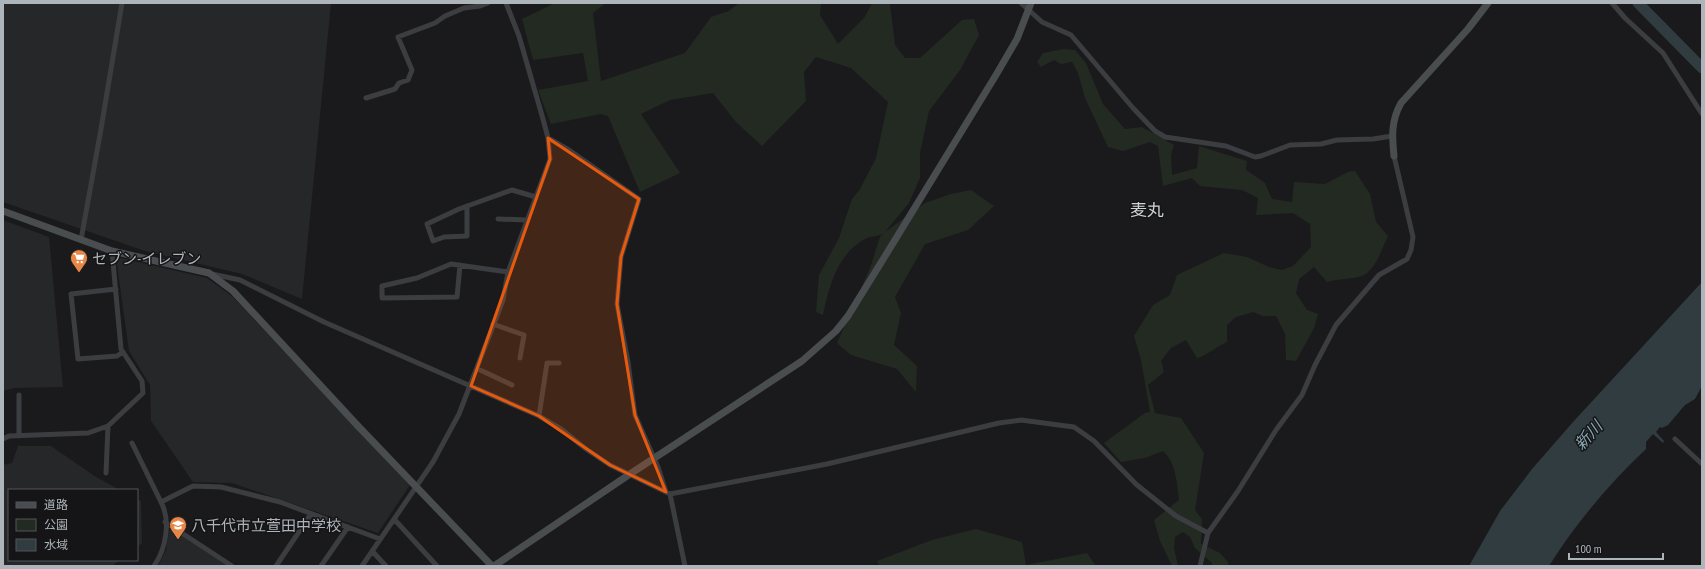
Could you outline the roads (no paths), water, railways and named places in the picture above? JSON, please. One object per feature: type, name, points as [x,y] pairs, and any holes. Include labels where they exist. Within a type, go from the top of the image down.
[{"type":"street","points":[[81,240],[122,3]]},
{"type":"street","points":[[366,98],[395,89],[399,83],[408,80],[412,70],[398,37],[464,8],[480,6],[488,3]]},
{"type":"street","points":[[362,566],[417,486],[443,444],[471,386],[503,300],[508,272],[526,220],[550,159],[548,138],[520,36],[506,3]]},
{"type":"street","points":[[1021,3],[1030,6],[1042,22],[1071,35],[1133,108],[1155,131],[1164,136],[1226,146],[1255,157],[1262,156],[1290,145],[1321,144],[1344,139],[1373,139],[1392,136]]},
{"type":"street","points":[[1200,566],[1208,533],[1238,491],[1276,430],[1302,395],[1315,365],[1336,325],[1379,275],[1407,259],[1411,250],[1413,237],[1394,156],[1392,136],[1395,113],[1401,103],[1468,29],[1488,3]]},
{"type":"street","points":[[1612,3],[1625,18],[1663,53],[1702,114]]},
{"type":"street","points":[[209,273],[233,291],[358,426],[493,566],[802,361],[836,331],[848,316],[947,157],[1017,39],[1030,6]]},
{"type":"street","points":[[548,138],[569,150],[639,199],[621,257],[617,304],[628,362],[635,415],[668,493],[685,566]]},
{"type":"street","points":[[467,206],[467,236],[444,237],[433,241],[427,224],[467,206],[512,190],[536,197]]},
{"type":"street","points":[[3,212],[112,251],[240,280],[324,322],[539,416],[561,429],[586,450],[610,465],[668,493],[827,464],[980,426],[1021,420],[1074,427],[1082,431],[1094,441],[1137,485],[1176,516],[1208,533]]},
{"type":"street","points":[[498,219],[526,220]]},
{"type":"street","points":[[3,439],[9,436],[88,432],[108,426],[143,393],[142,380],[123,352],[112,251]]},
{"type":"street","points":[[460,265],[457,297],[382,298],[382,286],[417,278],[451,264],[460,265],[508,272]]},
{"type":"street","points":[[116,289],[71,294],[78,359],[117,356],[123,352]]},
{"type":"street","points":[[493,324],[524,335],[520,358]]},
{"type":"street","points":[[539,416],[547,363],[559,363]]},
{"type":"street","points":[[478,369],[512,385]]},
{"type":"street","points":[[19,395],[19,436]]},
{"type":"street","points":[[106,473],[108,426]]},
{"type":"street","points":[[1675,439],[1702,464]]},
{"type":"street","points":[[132,443],[164,508],[165,522],[163,549],[161,556],[154,566]]},
{"type":"street","points":[[161,502],[194,486],[206,486],[238,491],[280,502],[380,539]]},
{"type":"street","points":[[276,566],[311,514]]},
{"type":"street","points":[[394,519],[437,566]]},
{"type":"street","points":[[165,522],[232,566]]},
{"type":"street","points":[[321,566],[348,527]]},
{"type":"street","points":[[372,551],[386,566]]},
{"type":"water","name":"新川","points":[[1702,282],[1702,386],[1695,399],[1685,405],[1668,425],[1662,428],[1660,427],[1656,432],[1664,441],[1663,443],[1653,434],[1646,442],[1646,449],[1594,504],[1570,534],[1549,566],[1469,566],[1500,511],[1532,469],[1573,422]]},
{"type":"waterway","points":[[1638,3],[1702,68]]},
{"type":"place","name":"セブン-イレブン","points":[[79,273]]},
{"type":"place","name":"八千代市立萱田中学校","points":[[178,540]]},
{"type":"district","name":"麦丸","points":[[1147,210]]}]
